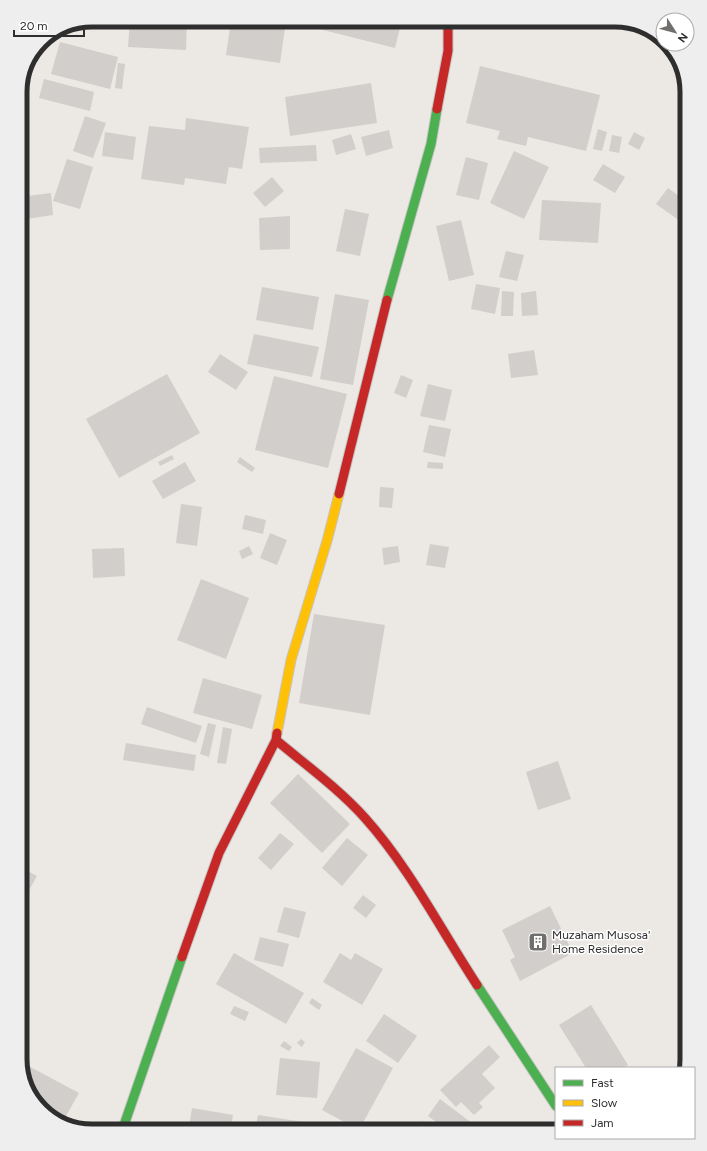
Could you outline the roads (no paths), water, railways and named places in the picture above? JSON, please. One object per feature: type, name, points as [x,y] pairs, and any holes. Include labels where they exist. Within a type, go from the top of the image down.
[{"type":"street","points":[[124,1124],[176,972],[219,854],[276,740],[291,660],[327,541],[392,280],[431,144],[448,51],[448,27]]},
{"type":"street","points":[[276,740],[313,773],[336,789],[366,819],[393,853],[498,1020],[555,1105]]},
{"type":"place","name":"Muzaham Musosa' Home Residence","points":[[538,942]]}]
